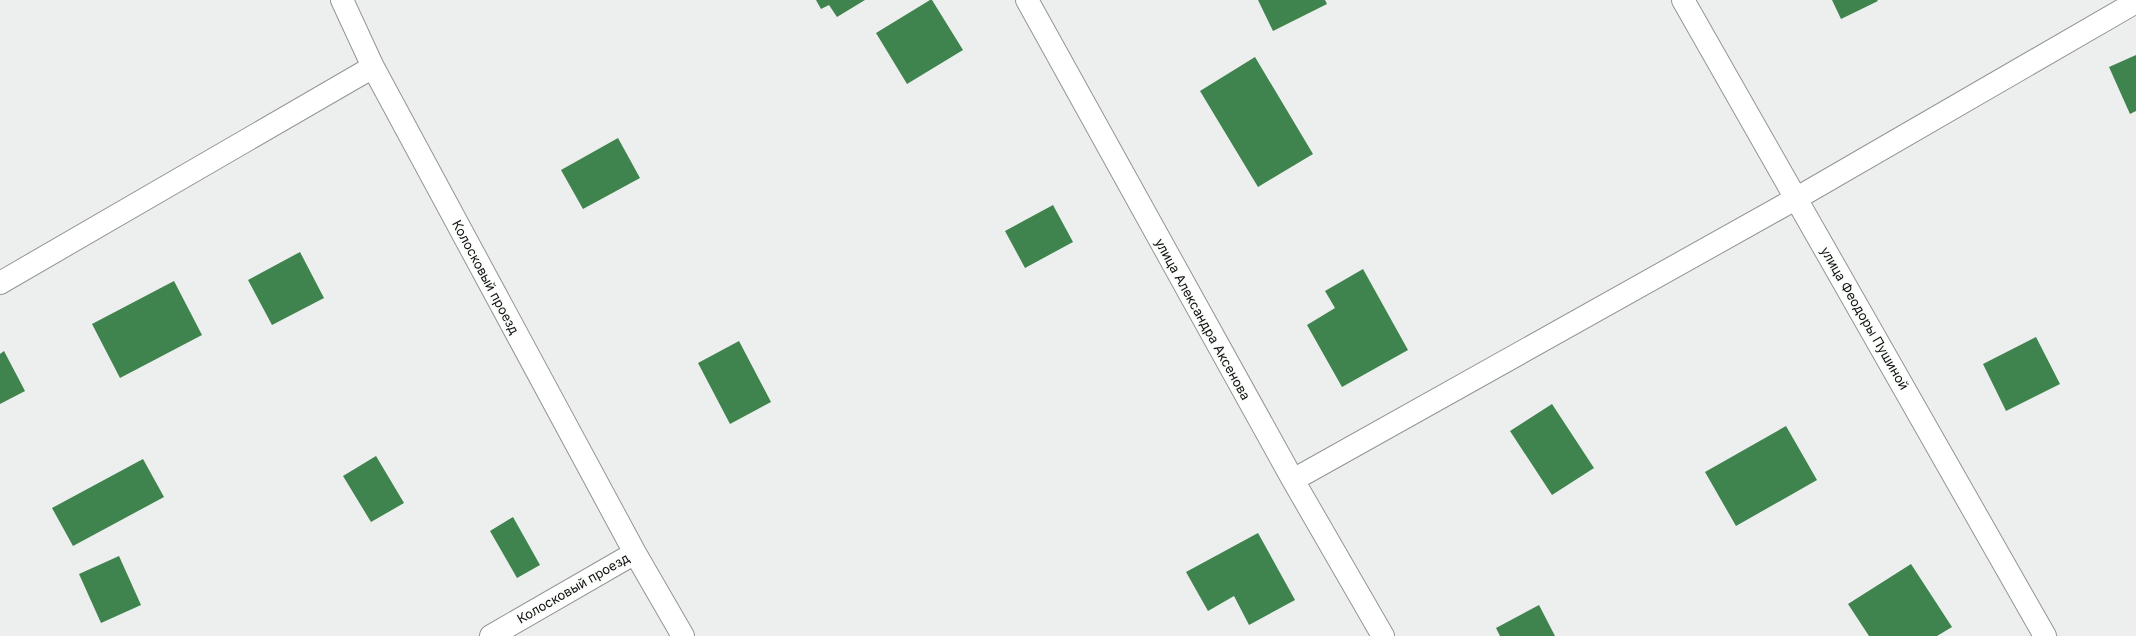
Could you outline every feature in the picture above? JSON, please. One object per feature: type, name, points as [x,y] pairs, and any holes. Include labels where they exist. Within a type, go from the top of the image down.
[{"type":"street","name":"Колосковый проезд","points":[[342,0],[373,67],[635,553],[683,636]]},
{"type":"street","name":"улица Александра Аксенова","points":[[1027,0],[1293,480],[1383,636]]},
{"type":"street","name":"улица Феодоры Пушиной","points":[[1684,0],[2045,636]]},
{"type":"street","points":[[1293,480],[1797,198],[2136,2]]},
{"type":"street","points":[[0,283],[373,67]]},
{"type":"street","name":"Колосковый проезд","points":[[491,636],[635,553]]},
{"type":"building","points":[[816,0],[865,0],[837,17],[829,5],[821,9]]},
{"type":"building","points":[[932,0],[963,50],[907,84],[876,33]]},
{"type":"building","points":[[1258,0],[1325,0],[1327,4],[1273,31]]},
{"type":"building","points":[[1832,0],[1877,0],[1878,1],[1841,19]]},
{"type":"building","points":[[2136,55],[2136,111],[2130,114],[2109,67]]},
{"type":"building","points":[[1255,57],[1313,154],[1258,187],[1200,91]]},
{"type":"building","points":[[618,138],[640,178],[583,209],[561,170]]},
{"type":"building","points":[[1053,205],[1073,242],[1025,268],[1005,231]]},
{"type":"building","points":[[300,252],[324,298],[272,325],[248,280]]},
{"type":"building","points":[[1363,269],[1408,350],[1342,387],[1307,325],[1335,308],[1325,291]]},
{"type":"building","points":[[174,281],[202,335],[120,378],[92,324]]},
{"type":"building","points":[[2036,337],[2060,384],[2006,411],[1983,364]]},
{"type":"building","points":[[739,341],[771,402],[730,424],[698,363]]},
{"type":"building","points":[[4,351],[25,391],[0,404],[0,354]]},
{"type":"building","points":[[1552,404],[1594,468],[1552,495],[1510,431]]},
{"type":"building","points":[[1786,426],[1817,480],[1736,526],[1705,472]]},
{"type":"building","points":[[376,456],[404,503],[371,522],[343,476]]},
{"type":"building","points":[[143,459],[164,497],[73,546],[52,508]]},
{"type":"building","points":[[513,517],[540,565],[517,578],[490,531]]},
{"type":"building","points":[[1258,533],[1295,600],[1249,625],[1234,596],[1208,611],[1186,572]]},
{"type":"building","points":[[119,556],[141,605],[101,623],[79,574]]},
{"type":"building","points":[[1911,564],[1952,627],[1937,636],[1869,636],[1848,604]]},
{"type":"building","points":[[1539,605],[1555,636],[1500,636],[1496,628]]}]
